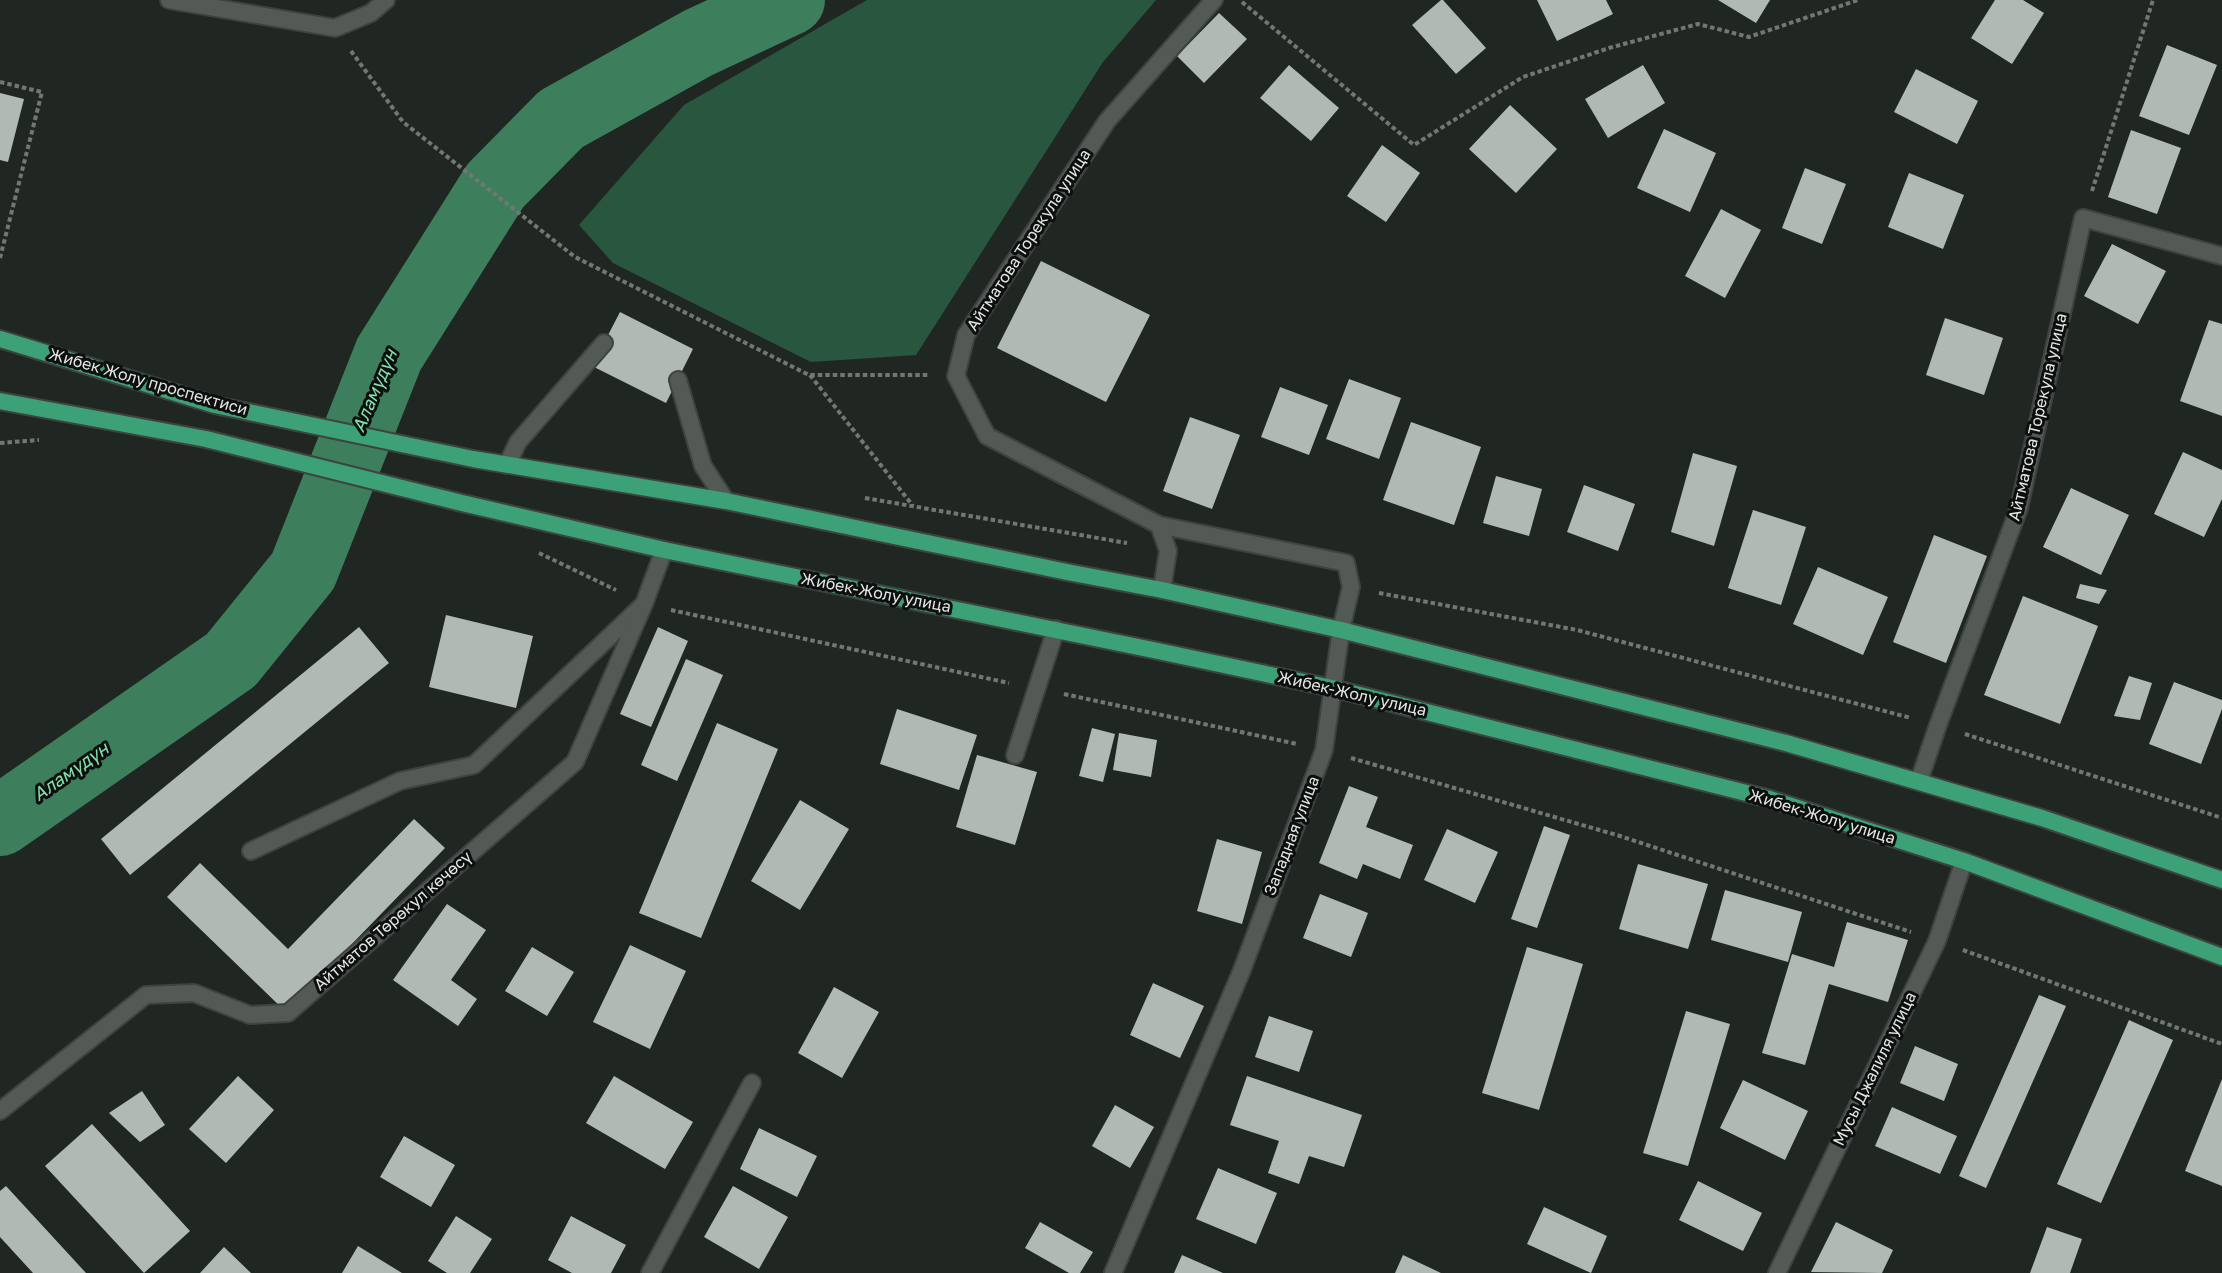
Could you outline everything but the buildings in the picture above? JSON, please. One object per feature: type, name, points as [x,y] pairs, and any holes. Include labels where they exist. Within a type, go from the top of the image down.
[{"type":"main road","name":"Жибек Жолу проспектиси","points":[[0,339],[215,405],[507,465]]},
{"type":"main road","name":"Жибек-Жолу улица","points":[[0,402],[206,439],[462,503],[664,550],[1056,629],[1332,688],[1770,799],[1964,861],[2222,957]]},
{"type":"main road","points":[[507,465],[726,501],[1162,590],[1341,630],[1786,743],[2042,818],[2222,880]]},
{"type":"street","points":[[169,0],[335,28],[371,13],[386,0]]},
{"type":"street","name":"Айтматова Торекула улица","points":[[956,376],[966,335],[1107,121],[1214,0]]},
{"type":"street","points":[[2083,218],[2222,256]]},
{"type":"street","name":"Айтматова Торекула улица","points":[[1919,781],[2019,508],[2083,218]]},
{"type":"street","points":[[507,465],[518,442],[604,343]]},
{"type":"street","points":[[956,376],[987,436],[1159,525],[1168,551],[1162,590]]},
{"type":"street","points":[[678,380],[703,466],[726,501]]},
{"type":"street","name":"Западная улица","points":[[1113,1273],[1242,970],[1324,750],[1341,630],[1351,587],[1346,563],[1159,525]]},
{"type":"street","name":"Айтматов Төрөкул көчөсү","points":[[0,1111],[147,995],[194,993],[250,1015],[288,1013],[574,762],[644,604],[664,550]]},
{"type":"street","points":[[251,851],[400,781],[474,765],[644,604]]},
{"type":"street","points":[[1015,755],[1056,629]]},
{"type":"street","name":"Мусы Джалиля улица","points":[[1777,1273],[1937,941],[1964,861]]},
{"type":"street","points":[[650,1273],[752,1083]]},
{"type":"path","points":[[1239,0],[1414,145],[1523,77],[1599,52],[1698,24],[1749,37],[1858,0]]},
{"type":"path","points":[[2083,218],[2153,0]]},
{"type":"path","points":[[335,28],[403,122],[575,257],[809,375],[913,506]]},
{"type":"path","points":[[0,82],[42,92],[0,258]]},
{"type":"path","points":[[809,375],[956,376]]},
{"type":"path","points":[[530,549],[644,604],[1324,750],[1620,836],[1937,941],[2222,1044]]},
{"type":"green space","points":[[867,0],[1156,0],[1103,62],[916,355],[811,362],[613,263],[579,225],[684,105]]},
{"type":"waterway","name":"Аламүдүн","points":[[0,821],[231,660],[303,571],[389,354],[495,186],[561,119],[698,43],[790,0]]}]
